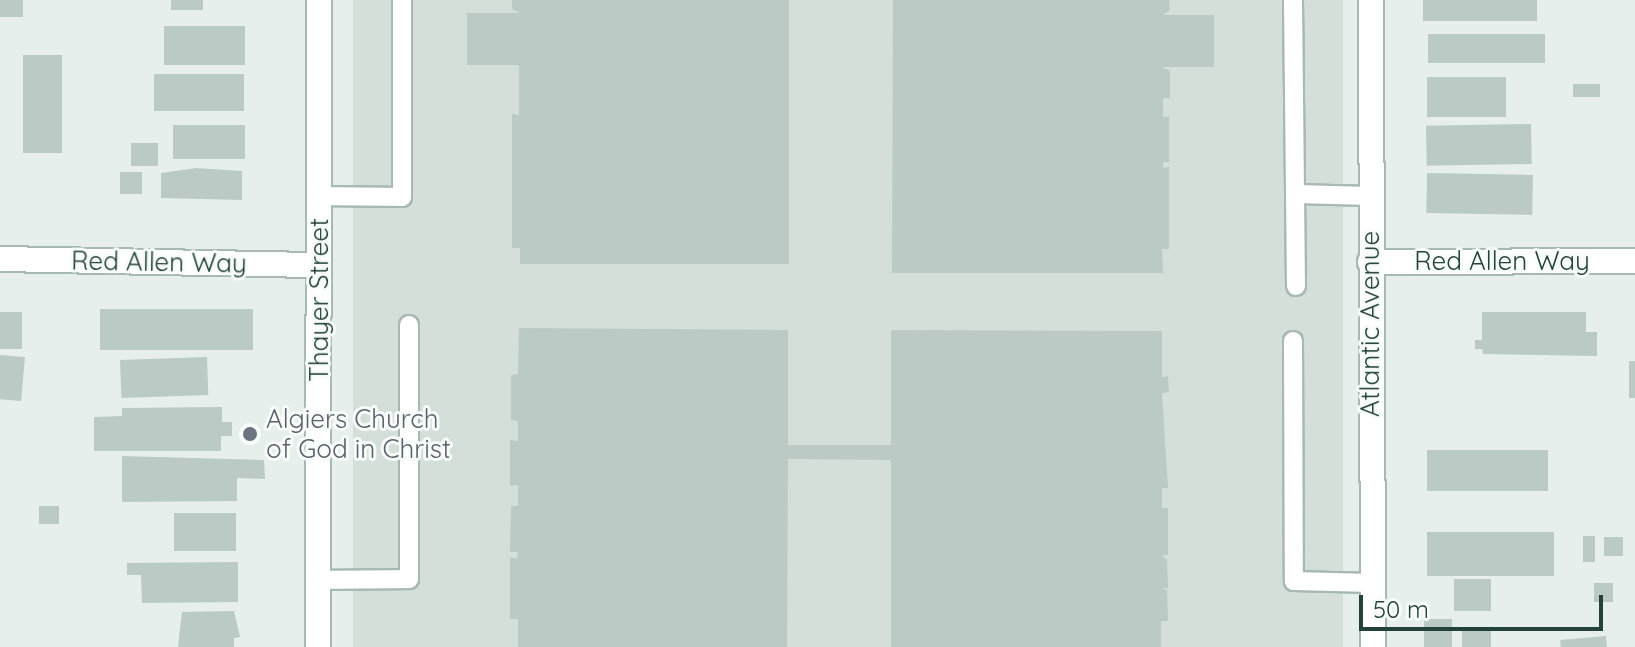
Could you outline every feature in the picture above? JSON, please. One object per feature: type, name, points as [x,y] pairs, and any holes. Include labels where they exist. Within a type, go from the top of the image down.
[{"type":"street","name":"Thayer Street","points":[[318,647],[319,0]]},
{"type":"street","name":"Atlantic Avenue","points":[[1371,0],[1373,647]]},
{"type":"street","name":"Red Allen Way","points":[[0,259],[319,265]]},
{"type":"street","name":"Red Allen Way","points":[[1370,262],[1635,261]]},
{"type":"lane","points":[[319,196],[402,197],[402,0]]},
{"type":"lane","points":[[1293,0],[1296,286]]},
{"type":"lane","points":[[1296,194],[1370,196]]},
{"type":"lane","points":[[318,580],[409,579],[409,325]]},
{"type":"lane","points":[[1293,341],[1294,581],[1372,583]]},
{"type":"shaded area","points":[[353,0],[1343,0],[1343,647],[353,647]]},
{"type":"building","points":[[0,0],[23,0],[23,17],[0,17]]},
{"type":"building","points":[[171,0],[203,0],[203,10],[171,10]]},
{"type":"building","points":[[512,0],[789,0],[789,264],[520,264],[520,248],[512,248],[512,114],[519,115],[519,65],[467,65],[467,13],[520,13],[512,9]]},
{"type":"building","points":[[893,0],[1169,0],[1170,10],[1163,15],[1214,15],[1214,67],[1162,67],[1170,71],[1170,98],[1163,98],[1163,117],[1169,117],[1169,162],[1163,162],[1163,168],[1169,167],[1169,249],[1162,249],[1163,273],[892,273]]},
{"type":"building","points":[[1423,0],[1537,0],[1537,21],[1423,21]]},
{"type":"building","points":[[164,26],[245,26],[245,65],[164,65]]},
{"type":"building","points":[[1428,34],[1545,34],[1545,63],[1428,63]]},
{"type":"building","points":[[23,55],[62,55],[62,153],[23,153]]},
{"type":"building","points":[[154,74],[244,74],[244,111],[154,111]]},
{"type":"building","points":[[1427,77],[1506,77],[1506,117],[1427,117]]},
{"type":"building","points":[[1573,84],[1600,84],[1600,97],[1573,97]]},
{"type":"building","points":[[1531,124],[1532,164],[1427,166],[1426,126]]},
{"type":"building","points":[[173,125],[245,125],[245,159],[173,159]]},
{"type":"building","points":[[131,143],[158,143],[158,166],[131,166]]},
{"type":"building","points":[[196,168],[242,171],[242,200],[161,198],[161,173]]},
{"type":"building","points":[[120,172],[142,172],[142,194],[120,194]]},
{"type":"building","points":[[1427,173],[1533,175],[1532,215],[1426,213]]},
{"type":"building","points":[[100,309],[253,309],[253,350],[100,350]]},
{"type":"building","points":[[0,312],[22,312],[22,349],[0,349]]},
{"type":"building","points":[[1482,312],[1586,312],[1586,332],[1597,332],[1597,356],[1483,354],[1482,349],[1475,349],[1475,340],[1482,340]]},
{"type":"building","points":[[519,328],[788,330],[788,445],[891,445],[891,330],[1162,331],[1162,377],[1168,376],[1169,392],[1162,393],[1168,488],[1162,488],[1162,508],[1168,508],[1168,555],[1162,555],[1167,560],[1168,588],[1162,588],[1167,590],[1168,621],[1161,621],[1161,647],[891,647],[891,460],[788,459],[787,647],[518,647],[518,619],[510,619],[510,558],[517,558],[518,552],[510,552],[511,506],[518,506],[518,485],[510,486],[510,440],[518,441],[518,421],[511,420],[511,375],[518,374]]},
{"type":"building","points":[[0,355],[25,357],[21,401],[0,399]]},
{"type":"building","points":[[207,357],[208,395],[121,398],[120,360]]},
{"type":"building","points":[[1629,361],[1635,361],[1635,398],[1629,398]]},
{"type":"building","points":[[222,407],[222,422],[232,422],[232,436],[221,436],[221,451],[94,451],[94,417],[122,416],[122,408]]},
{"type":"building","points":[[1427,450],[1548,450],[1548,491],[1427,491]]},
{"type":"building","points":[[122,456],[264,460],[265,479],[237,478],[237,501],[122,502]]},
{"type":"building","points":[[39,506],[59,506],[59,524],[39,524]]},
{"type":"building","points":[[174,513],[236,513],[236,551],[174,551]]},
{"type":"building","points":[[1427,532],[1554,532],[1554,576],[1427,576]]},
{"type":"building","points":[[1583,536],[1595,536],[1595,562],[1583,562]]},
{"type":"building","points":[[1604,537],[1623,537],[1623,556],[1604,556]]},
{"type":"building","points":[[238,562],[238,602],[142,603],[141,575],[127,575],[127,563]]},
{"type":"building","points":[[1454,579],[1491,579],[1491,611],[1454,611]]},
{"type":"building","points":[[1594,583],[1613,583],[1613,602],[1594,602]]},
{"type":"building","points":[[234,611],[240,637],[234,638],[234,647],[178,647],[182,612]]},
{"type":"building","points":[[1424,619],[1452,619],[1452,647],[1424,647]]},
{"type":"building","points":[[1462,627],[1491,627],[1491,647],[1462,647]]},
{"type":"building","points":[[1606,636],[1607,647],[1561,647],[1560,640]]},
{"type":"place","name":"Algiers Church of God in Christ","points":[[250,434]]}]
